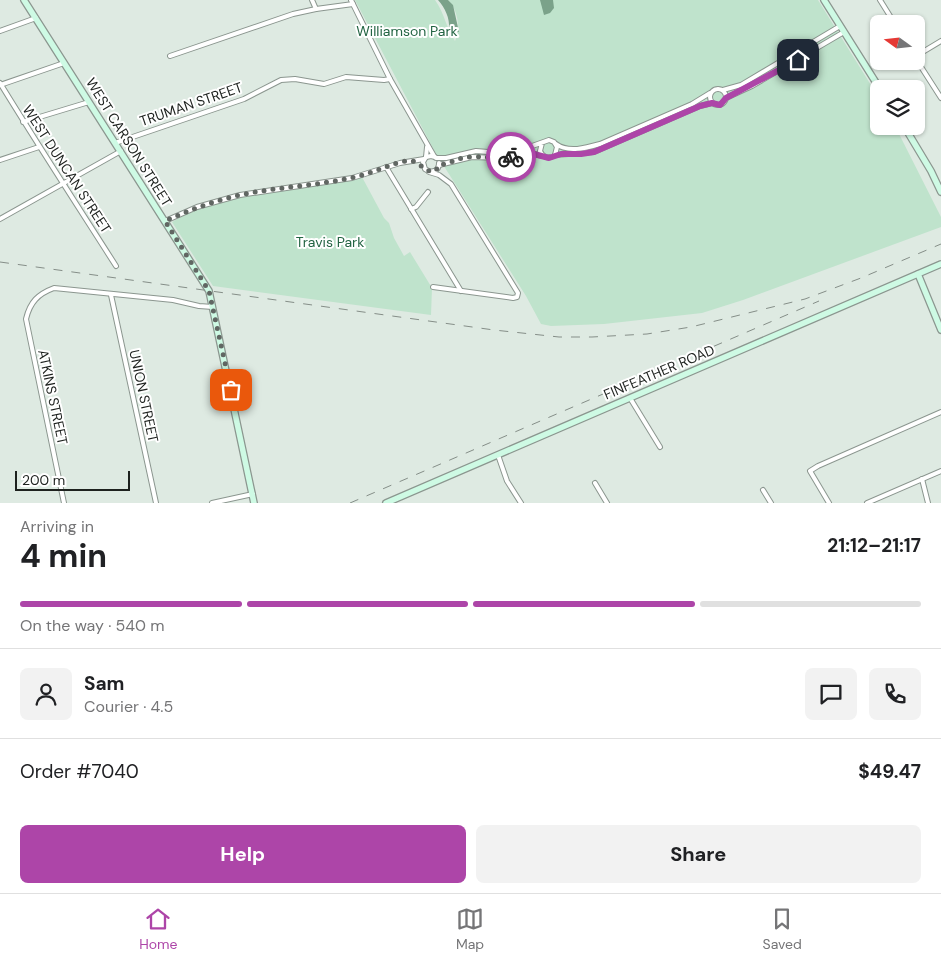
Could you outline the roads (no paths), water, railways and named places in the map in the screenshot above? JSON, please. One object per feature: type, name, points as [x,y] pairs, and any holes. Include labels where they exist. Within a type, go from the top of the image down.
[{"type":"street","name":"WEST CARSON STREET","points":[[24,0],[207,287],[213,307],[254,503]]},
{"type":"street","points":[[312,0],[316,9]]},
{"type":"street","points":[[824,0],[874,80]]},
{"type":"street","points":[[880,0],[889,15]]},
{"type":"street","points":[[170,56],[293,14],[352,2],[390,78],[435,157],[444,178]]},
{"type":"street","points":[[0,31],[36,18]]},
{"type":"street","points":[[165,221],[197,207],[240,195],[352,178],[386,167],[425,158],[446,158],[476,151],[509,152],[533,147],[549,140],[566,149],[584,148],[600,144],[692,104],[714,89],[723,90],[741,85],[840,26]]},
{"type":"street","points":[[429,172],[435,171],[439,166],[472,156],[500,158],[534,154],[549,158],[554,155],[594,152],[700,106],[712,103],[720,105],[726,98],[752,86],[844,32]]},
{"type":"street","points":[[925,52],[941,41]]},
{"type":"street","points":[[0,84],[64,62]]},
{"type":"street","points":[[924,70],[941,98]]},
{"type":"street","name":"TRUMAN STREET","points":[[115,143],[244,98],[281,80],[295,79],[324,84],[346,77],[384,80],[390,78]]},
{"type":"street","name":"WEST DUNCAN STREET","points":[[0,84],[116,266]]},
{"type":"street","points":[[723,90],[726,98]]},
{"type":"street","points":[[710,93],[709,98],[712,103]]},
{"type":"street","points":[[23,122],[89,102]]},
{"type":"street","points":[[909,135],[941,192]]},
{"type":"street","points":[[542,143],[540,151],[543,156]]},
{"type":"street","points":[[424,167],[427,144]]},
{"type":"street","points":[[554,155],[557,150],[556,144]]},
{"type":"street","points":[[0,160],[39,147]]},
{"type":"street","points":[[0,219],[120,151]]},
{"type":"street","points":[[410,161],[444,178],[451,184],[517,290],[517,297],[434,287]]},
{"type":"street","points":[[386,167],[461,291]]},
{"type":"street","points":[[411,209],[416,207],[428,192]]},
{"type":"street","name":"FINFEATHER ROAD","points":[[386,503],[941,264]]},
{"type":"street","points":[[918,274],[941,330]]},
{"type":"street","name":"ATKINS STREET","points":[[64,503],[26,319],[28,310],[36,298],[44,291],[54,288],[92,291],[111,295]]},
{"type":"street","points":[[111,295],[173,300],[213,307]]},
{"type":"street","name":"UNION STREET","points":[[111,295],[156,503]]},
{"type":"street","points":[[630,398],[660,447]]},
{"type":"street","points":[[830,503],[810,470],[941,412]]},
{"type":"street","points":[[498,455],[507,481],[521,503]]},
{"type":"street","points":[[867,503],[941,471]]},
{"type":"street","points":[[922,479],[928,503]]},
{"type":"street","points":[[594,483],[607,503]]},
{"type":"street","points":[[763,490],[771,503]]},
{"type":"street","points":[[212,503],[253,494]]},
{"type":"railway","points":[[0,262],[494,330],[559,337],[592,337],[647,334],[691,327],[805,299],[861,278],[941,244]]},
{"type":"railway","points":[[350,503],[819,301]]},
{"type":"park label","name":"Williamson Park","points":[[407,31]]},
{"type":"park label","name":"Travis Park","points":[[330,242]]}]
